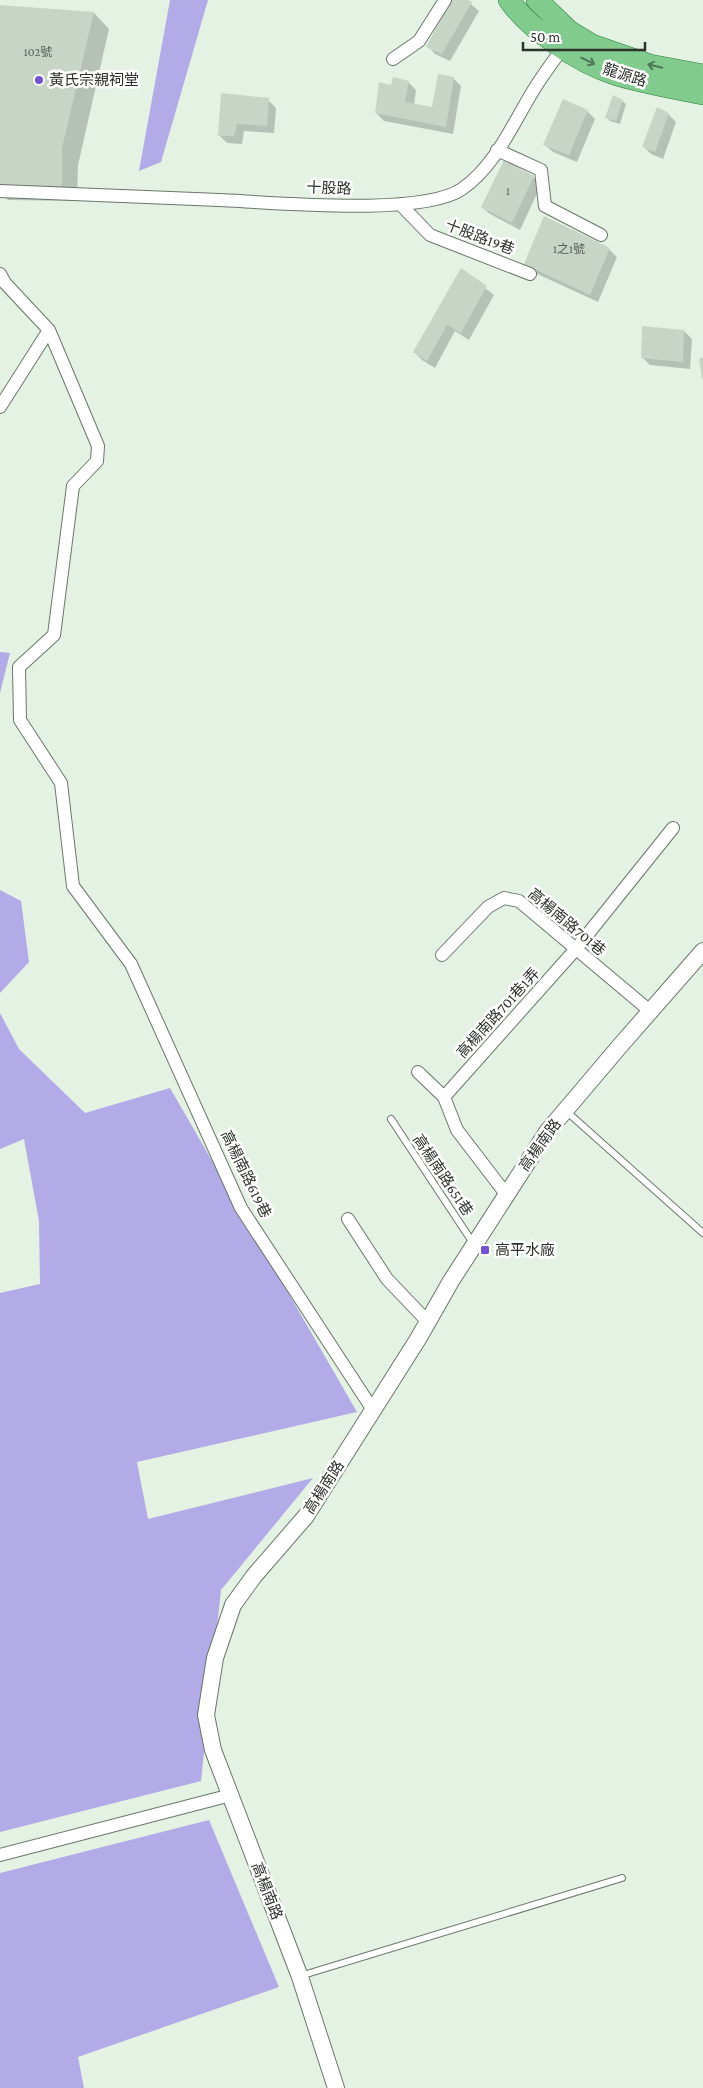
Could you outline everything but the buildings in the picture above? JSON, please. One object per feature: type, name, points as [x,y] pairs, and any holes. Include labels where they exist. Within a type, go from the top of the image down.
[{"type":"main road","name":"龍源路","points":[[509,0],[538,31],[566,40],[612,73],[703,94]]},
{"type":"main road","points":[[537,0],[566,40],[592,45],[650,65],[703,75]]},
{"type":"street","points":[[394,59],[419,41],[445,0]]},
{"type":"street","name":"十股路","points":[[0,191],[345,205],[400,204],[434,200],[461,190],[484,170],[566,40]]},
{"type":"street","points":[[497,150],[541,170],[545,206],[601,234]]},
{"type":"street","name":"十股路19巷","points":[[400,204],[430,235],[530,274]]},
{"type":"street","points":[[0,274],[5,283],[49,330],[0,407]]},
{"type":"street","name":"高楊南路619巷","points":[[49,330],[98,446],[96,461],[73,486],[54,635],[19,667],[20,720],[61,783],[73,886],[131,964],[240,1208],[373,1410]]},
{"type":"street","name":"高楊南路701巷1弄","points":[[444,1098],[576,950],[673,828]]},
{"type":"street","name":"高楊南路701巷","points":[[442,955],[488,907],[504,898],[519,901],[650,1012]]},
{"type":"street","name":"高楊南路","points":[[336,2088],[300,1977],[213,1750],[206,1715],[215,1658],[233,1605],[254,1576],[306,1516],[506,1194],[547,1132],[703,951]]},
{"type":"street","points":[[418,1072],[444,1098],[457,1130],[506,1194]]},
{"type":"street","points":[[348,1219],[387,1279],[428,1322]]},
{"type":"street","points":[[0,1855],[230,1795]]},
{"type":"lane","points":[[566,1110],[703,1233]]},
{"type":"lane","name":"高楊南路651巷","points":[[391,1119],[474,1245]]},
{"type":"lane","points":[[300,1977],[622,1878]]},
{"type":"shaded area","points":[[170,0],[208,0],[161,162],[139,171]]},
{"type":"shaded area","points":[[0,652],[10,653],[0,693]]},
{"type":"shaded area","points":[[0,890],[21,901],[29,962],[0,993]]},
{"type":"shaded area","points":[[0,1013],[19,1049],[85,1113],[170,1088],[357,1412],[137,1462],[148,1519],[313,1478],[221,1590],[201,1781],[0,1832],[0,1293],[40,1284],[39,1221],[24,1139],[0,1149]]},
{"type":"shaded area","points":[[209,1820],[279,1987],[78,2057],[84,2088],[0,2088],[0,1873]]},
{"type":"place","name":"黃氏宗親祠堂","points":[[39,80]]},
{"type":"place","name":"高平水廠","points":[[485,1250]]}]
